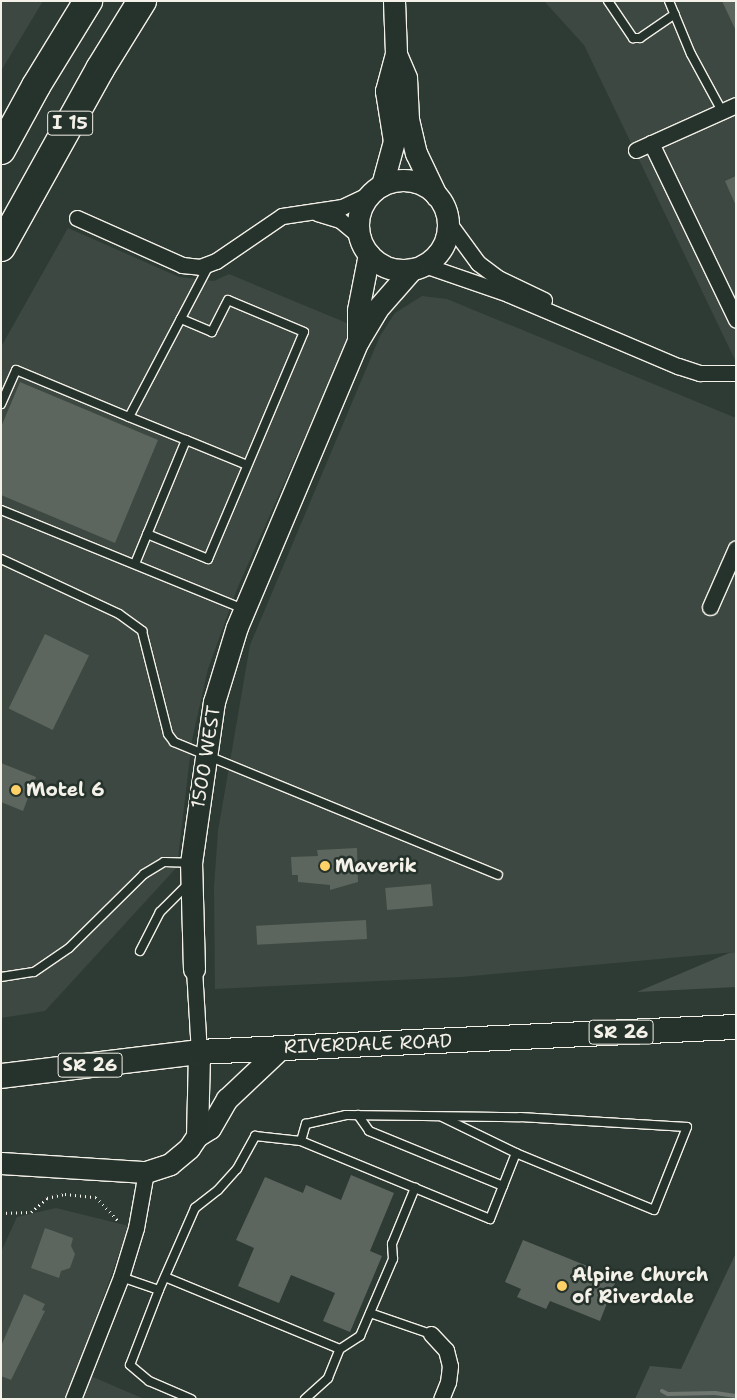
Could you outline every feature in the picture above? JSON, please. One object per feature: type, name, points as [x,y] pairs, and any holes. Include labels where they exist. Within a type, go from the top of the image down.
[{"type":"highway","name":"I 15","points":[[1,150],[36,86],[88,1]]},
{"type":"highway","name":"I 15","points":[[1,247],[100,69],[142,1]]},
{"type":"main road","name":"RIVERDALE ROAD","points":[[1,1076],[199,1052],[736,1027]]},
{"type":"street","points":[[359,236],[358,221],[376,190],[394,141],[386,92],[396,54],[394,1]]},
{"type":"street","points":[[396,54],[406,78],[408,119],[416,153],[448,222],[478,263],[498,278],[546,301],[566,319]]},
{"type":"street","points":[[636,150],[736,105]]},
{"type":"street","points":[[651,143],[736,320]]},
{"type":"street","points":[[77,218],[182,264],[200,267],[282,216],[353,204],[376,190],[411,181],[436,196]]},
{"type":"street","points":[[311,212],[340,220],[359,236],[369,254],[389,268],[418,267],[508,294],[678,366],[700,373],[736,373]]},
{"type":"street","points":[[418,267],[442,247],[448,222]]},
{"type":"street","name":"1500 WEST","points":[[358,341],[358,310],[369,254]]},
{"type":"street","name":"1500 WEST","points":[[196,1136],[199,1052],[191,873],[205,754],[214,702],[245,609],[358,341],[392,290],[418,267]]},
{"type":"street","points":[[710,607],[736,548]]},
{"type":"street","points":[[1,1162],[146,1172],[170,1164],[189,1148],[196,1136],[210,1128],[227,1099],[282,1047]]},
{"type":"street","points":[[73,1399],[121,1277],[136,1228],[146,1172]]},
{"type":"street","points":[[431,1334],[446,1350],[450,1366],[448,1382],[441,1399]]},
{"type":"lane","points":[[608,1],[633,38],[640,38],[674,14]]},
{"type":"lane","points":[[669,1],[722,111]]},
{"type":"lane","points":[[128,417],[209,263]]},
{"type":"lane","points":[[147,534],[208,559],[304,332],[228,300],[212,332],[181,319]]},
{"type":"lane","points":[[1,404],[16,370],[247,465]]},
{"type":"lane","points":[[135,564],[186,440]]},
{"type":"lane","points":[[1,510],[245,609]]},
{"type":"lane","points":[[1,559],[119,614],[142,631],[168,734],[182,747],[205,754],[498,875]]},
{"type":"lane","points":[[1,977],[34,972],[69,948],[144,874],[164,862],[191,873],[160,912],[140,951]]},
{"type":"lane","points":[[358,1115],[370,1131],[503,1186]]},
{"type":"lane","points":[[301,1141],[306,1124],[358,1115],[440,1116],[687,1126],[654,1210],[516,1154],[440,1116]]},
{"type":"lane","points":[[191,1399],[149,1381],[130,1365],[164,1276],[195,1208],[218,1190],[237,1169],[255,1136],[301,1141],[490,1219],[516,1154]]},
{"type":"lane","points":[[305,1399],[328,1378],[340,1349],[360,1336],[393,1260],[392,1244],[415,1188]]},
{"type":"lane","points":[[164,1276],[340,1349]]},
{"type":"lane","points":[[121,1277],[159,1290]]},
{"type":"lane","points":[[370,1312],[431,1334]]},
{"type":"path","points":[[1,1213],[30,1212],[47,1198],[64,1194],[96,1196],[119,1222]]},
{"type":"shaded area","points":[[1,1],[43,1],[1,71]]},
{"type":"shaded area","points":[[544,1],[736,1],[736,362],[584,45]]},
{"type":"shaded area","points":[[68,228],[179,277],[214,281],[229,274],[354,326],[237,589],[208,669],[192,740],[177,867],[45,1011],[1,1018],[1,347]]},
{"type":"shaded area","points":[[422,296],[447,299],[736,418],[736,952],[461,977],[215,989],[214,887],[218,831],[250,645],[380,336],[395,313]]},
{"type":"shaded area","points":[[736,952],[736,987],[637,992],[729,953]]},
{"type":"shaded area","points":[[56,1208],[129,1226],[77,1370],[144,1399],[1,1399],[1,1252],[17,1217]]},
{"type":"shaded area","points":[[736,1253],[736,1399],[635,1399],[650,1366],[681,1369]]},
{"type":"building","points":[[722,1],[736,1],[736,31]]},
{"type":"building","points":[[736,176],[736,206],[725,181]]},
{"type":"building","points":[[20,382],[158,440],[115,543],[1,495],[1,427]]},
{"type":"building","points":[[45,634],[89,655],[53,730],[9,709]]},
{"type":"building","name":"Motel 6","points":[[1,763],[36,777],[23,811],[1,802]]},
{"type":"building","name":"Maverik","points":[[357,848],[358,882],[330,890],[330,885],[298,882],[298,875],[292,875],[291,857],[318,856],[317,850]]},
{"type":"building","name":"Maverik","points":[[431,884],[433,906],[387,910],[385,888]]},
{"type":"building","name":"Maverik","points":[[366,920],[367,939],[257,945],[256,926]]},
{"type":"building","points":[[351,1175],[394,1193],[370,1251],[382,1256],[350,1332],[323,1321],[335,1293],[291,1275],[279,1303],[238,1286],[254,1248],[236,1240],[265,1177],[303,1193],[306,1185],[341,1200]]},
{"type":"building","points":[[45,1228],[73,1238],[71,1246],[75,1254],[70,1268],[61,1271],[59,1278],[31,1268]]},
{"type":"building","points":[[523,1240],[617,1278],[600,1321],[550,1301],[546,1309],[517,1297],[521,1289],[505,1282]]},
{"type":"building","points":[[24,1294],[45,1304],[42,1310],[45,1311],[11,1380],[1,1376],[1,1346]]},
{"type":"waterway","points":[[662,1391],[668,1394],[715,1393],[736,1396]]},
{"type":"place","name":"Motel 6","points":[[16,790]]},
{"type":"place","name":"Maverik","points":[[325,866]]},
{"type":"place","name":"Alpine Church of Riverdale","points":[[562,1286]]}]
